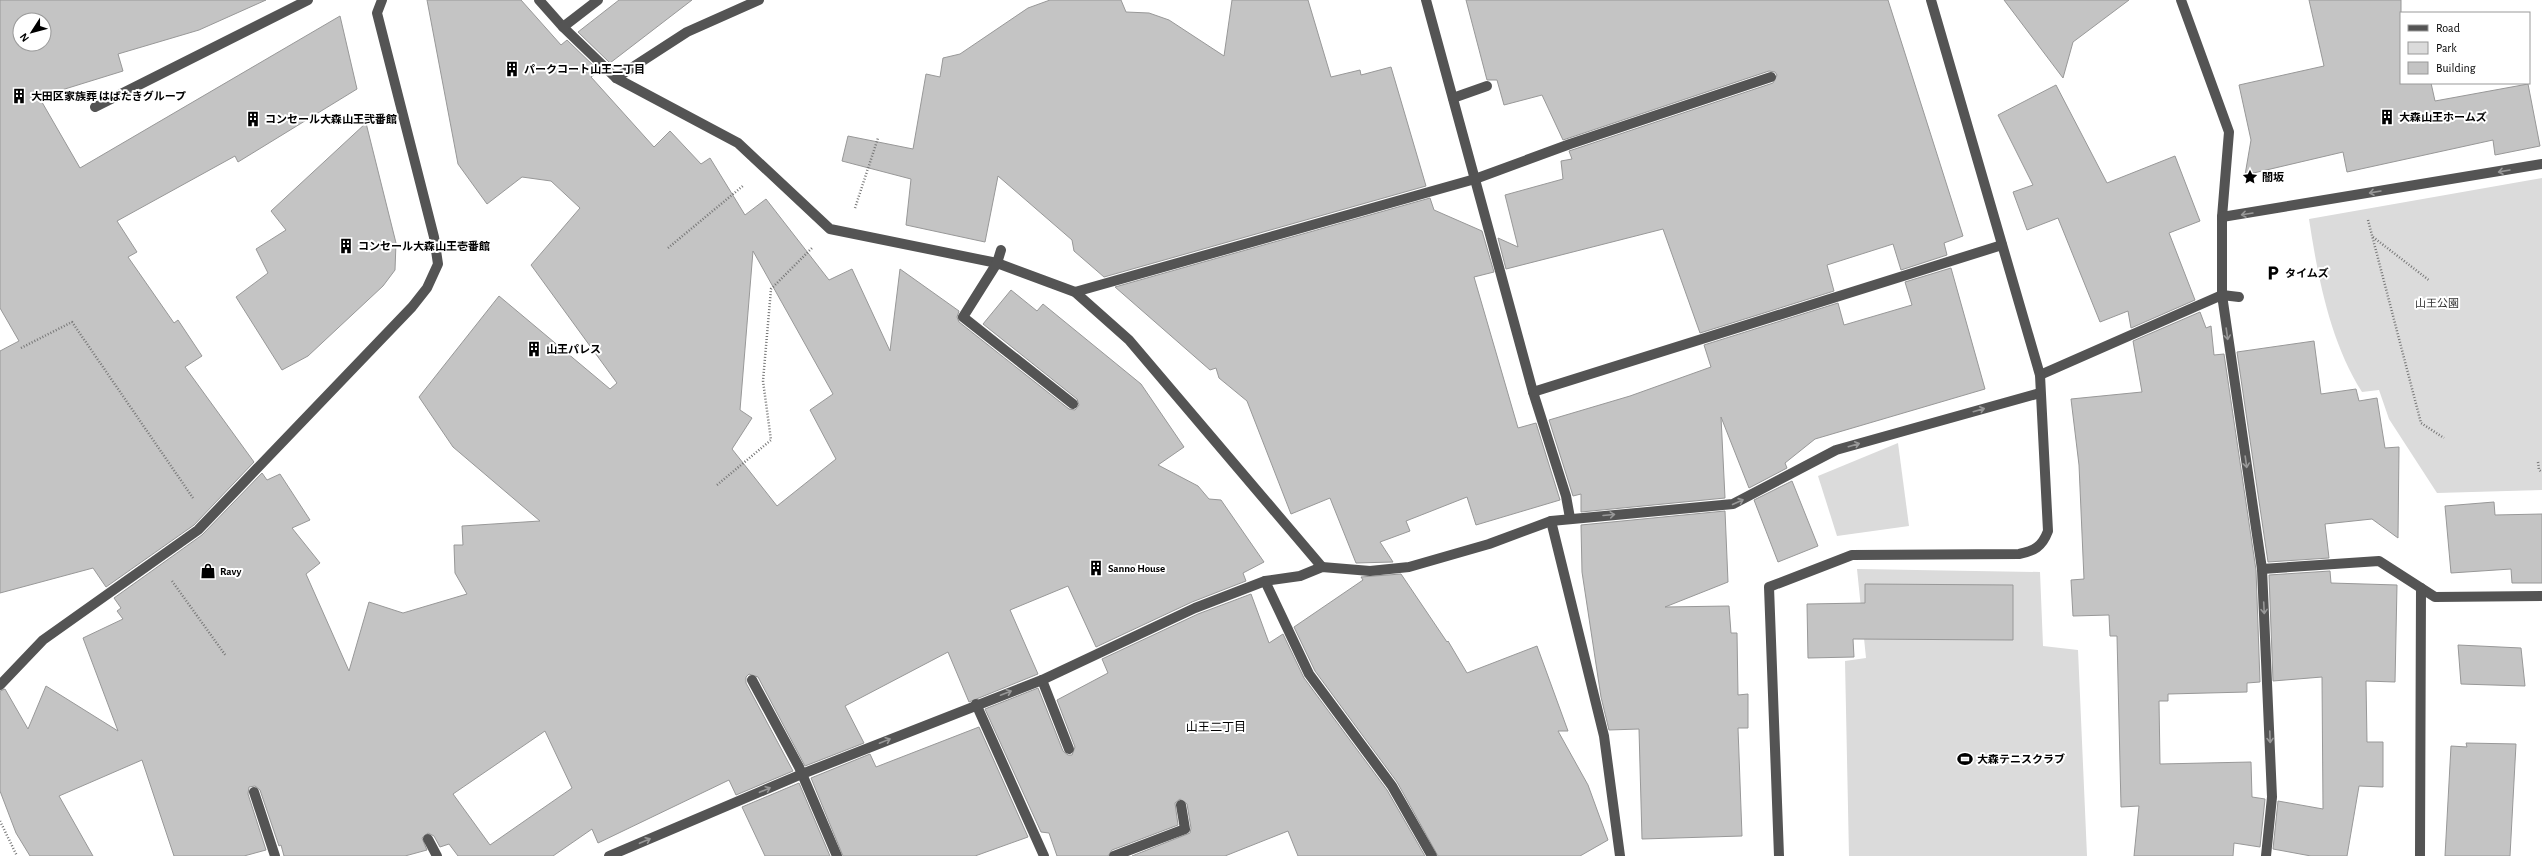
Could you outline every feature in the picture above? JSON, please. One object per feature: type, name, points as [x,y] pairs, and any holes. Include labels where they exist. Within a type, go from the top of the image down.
[{"type":"street","points":[[95,107],[308,0]]},
{"type":"street","points":[[0,685],[43,640],[198,530],[412,307],[427,288],[438,264],[434,237],[377,12],[382,0]]},
{"type":"street","points":[[540,0],[563,27],[616,78],[738,143],[830,229],[997,263],[1075,292],[1129,340],[1322,568]]},
{"type":"street","points":[[563,27],[598,0]]},
{"type":"street","points":[[616,78],[687,32],[759,0]]},
{"type":"street","points":[[1426,0],[1533,392],[1566,496],[1570,518]]},
{"type":"street","points":[[1779,856],[1769,587],[1852,555],[2019,554],[2040,547],[2048,531],[2040,375],[1930,0]]},
{"type":"street","points":[[2181,0],[2229,132],[2222,218],[2222,295],[2262,569],[2272,797],[2266,856]]},
{"type":"street","points":[[1075,292],[1475,179],[1570,144],[1770,77]]},
{"type":"street","points":[[1453,98],[1487,86]]},
{"type":"street","points":[[2222,218],[2542,164]]},
{"type":"street","points":[[1533,392],[2002,245]]},
{"type":"street","points":[[1001,250],[997,263],[963,317],[1073,404]]},
{"type":"street","points":[[2040,375],[2222,295],[2240,296]]},
{"type":"street","points":[[609,856],[802,774],[976,704],[1042,680],[1195,608],[1265,581],[1300,576],[1322,568],[1370,571],[1409,567],[1491,548],[1550,521],[1734,504],[1836,450],[2040,393]]},
{"type":"street","points":[[1550,521],[1604,736],[1620,856]]},
{"type":"street","points":[[2262,569],[2379,561],[2435,597],[2542,596]]},
{"type":"street","points":[[1265,581],[1309,674],[1392,786],[1432,856]]},
{"type":"street","points":[[2420,856],[2421,588]]},
{"type":"street","points":[[752,680],[802,774],[837,856]]},
{"type":"street","points":[[1042,680],[1069,749]]},
{"type":"street","points":[[976,704],[1044,856]]},
{"type":"street","points":[[254,792],[275,856]]},
{"type":"street","points":[[1114,856],[1185,829],[1181,805]]},
{"type":"street","points":[[428,839],[437,856]]},
{"type":"path","points":[[846,233],[878,138]]},
{"type":"path","points":[[668,248],[764,168]]},
{"type":"path","points":[[2357,195],[2365,209],[2421,423],[2444,438]]},
{"type":"path","points":[[717,485],[771,440],[763,381],[771,289],[830,229]]},
{"type":"path","points":[[2372,237],[2430,281]]},
{"type":"path","points":[[21,348],[72,322],[208,520]]},
{"type":"path","points":[[2538,462],[2539,470],[2542,472]]},
{"type":"path","points":[[157,559],[226,656]]},
{"type":"path","points":[[0,821],[17,856]]},
{"type":"green space","name":"山王公園","points":[[2542,178],[2542,490],[2437,493],[2389,419],[2379,390],[2362,392],[2341,352],[2321,286],[2309,219]]},
{"type":"green space","points":[[1898,443],[1909,526],[1837,536],[1818,476]]},
{"type":"green space","name":"大森テニスクラブ","points":[[1857,569],[2040,572],[2043,646],[2078,650],[2087,856],[1849,856],[1845,661],[1866,658]]},
{"type":"building","points":[[0,0],[266,0],[199,30],[118,54],[123,71],[39,97],[80,168],[340,16],[357,89],[238,162],[235,156],[117,221],[137,252],[128,257],[174,323],[178,320],[202,356],[185,367],[254,462],[194,525],[106,587],[93,568],[0,593],[0,351],[19,341],[0,308]]},
{"type":"building","points":[[427,0],[521,0],[561,45],[567,40],[599,71],[591,77],[654,147],[670,131],[701,164],[710,158],[745,215],[766,199],[829,280],[852,269],[890,351],[900,269],[959,311],[957,317],[959,322],[1069,409],[1075,410],[1079,405],[1077,399],[983,324],[1011,290],[1037,311],[1043,304],[1141,384],[1184,447],[1158,465],[1198,486],[1209,499],[1221,500],[1264,562],[1243,573],[1246,581],[1192,602],[1096,647],[1068,586],[1010,610],[1038,674],[969,702],[948,652],[845,706],[864,743],[805,766],[758,677],[749,674],[746,677],[746,683],[793,771],[736,795],[729,780],[598,843],[592,829],[553,856],[458,856],[449,844],[440,847],[434,836],[428,833],[422,838],[427,850],[405,856],[284,856],[281,845],[279,846],[260,790],[255,786],[249,787],[248,794],[266,850],[244,856],[174,856],[142,760],[59,796],[93,856],[30,856],[16,833],[0,791],[0,691],[5,689],[28,729],[46,686],[118,731],[83,638],[123,619],[117,611],[121,608],[114,598],[202,535],[262,473],[267,480],[280,474],[310,520],[292,528],[320,563],[306,574],[349,671],[369,602],[403,613],[467,594],[455,573],[454,545],[463,545],[462,526],[540,521],[453,447],[419,397],[499,296],[610,389],[617,383],[531,265],[580,208],[551,181],[522,177],[487,204],[458,164]],"holes":[[[753,251],[833,394],[810,410],[836,459],[777,506],[732,449],[752,418],[740,410]],[[545,731],[572,788],[490,845],[453,794]]]},
{"type":"building","points":[[619,0],[692,0],[610,63],[578,32]]},
{"type":"building","points":[[1050,0],[1121,0],[1126,12],[1149,13],[1169,20],[1224,56],[1232,0],[1308,0],[1331,77],[1360,70],[1361,75],[1391,67],[1426,186],[1104,277],[1074,251],[1072,240],[998,176],[985,242],[906,225],[911,179],[842,161],[848,136],[913,149],[926,74],[940,77],[943,58],[960,54],[1028,8]]},
{"type":"building","points":[[1466,0],[1888,0],[1963,236],[1944,243],[1947,255],[1901,270],[1893,244],[1827,265],[1834,291],[1700,333],[1663,229],[1506,269],[1498,238],[1518,247],[1505,195],[1563,179],[1561,161],[1572,159],[1569,151],[1773,83],[1777,75],[1775,72],[1769,71],[1563,140],[1542,95],[1504,105],[1497,80],[1487,80]]},
{"type":"building","points":[[2004,0],[2129,0],[2073,42],[2063,78]]},
{"type":"building","points":[[2309,0],[2401,0],[2400,84],[2431,84],[2435,101],[2528,84],[2540,146],[2495,155],[2493,140],[2347,172],[2343,152],[2245,175],[2251,140],[2239,85],[2324,66]]},
{"type":"building","points":[[2056,85],[2107,183],[2175,156],[2200,221],[2169,233],[2195,300],[2131,328],[2128,311],[2100,322],[2058,218],[2027,230],[2013,192],[2033,185],[1998,115]]},
{"type":"building","name":"コンセール大森山王壱番館","points":[[366,123],[396,243],[395,270],[383,286],[308,356],[282,370],[236,297],[268,273],[256,249],[286,230],[271,211]]},
{"type":"building","points":[[1430,198],[1434,210],[1482,231],[1494,272],[1474,277],[1518,428],[1536,423],[1560,500],[1476,525],[1467,497],[1406,521],[1410,531],[1380,542],[1393,562],[1356,563],[1330,498],[1291,514],[1247,401],[1219,378],[1216,368],[1210,370],[1115,287]]},
{"type":"building","points":[[1951,268],[1985,389],[1815,439],[1785,463],[1787,468],[1749,488],[1721,417],[1725,498],[1581,512],[1581,494],[1573,496],[1549,420],[1630,396],[1711,367],[1704,345],[1838,303],[1844,325],[1912,305],[1905,282]]},
{"type":"building","points":[[2200,312],[2206,328],[2211,326],[2214,355],[2224,354],[2256,570],[2260,682],[2247,683],[2247,692],[2168,694],[2168,701],[2159,701],[2160,764],[2251,762],[2252,797],[2265,799],[2260,847],[2234,843],[2233,856],[2134,856],[2139,806],[2121,807],[2117,636],[2110,636],[2109,615],[2073,616],[2071,580],[2084,579],[2079,465],[2071,399],[2142,392],[2133,341]]},
{"type":"building","points":[[2314,341],[2321,394],[2356,389],[2359,401],[2377,398],[2385,448],[2399,447],[2398,538],[2372,519],[2325,524],[2329,558],[2268,562],[2237,352]]},
{"type":"building","points":[[1792,481],[1818,546],[1778,562],[1754,500]]},
{"type":"building","points":[[2494,502],[2495,515],[2542,514],[2542,583],[2512,583],[2511,569],[2451,573],[2445,506]]},
{"type":"building","points":[[1725,511],[1728,582],[1665,607],[1729,606],[1731,633],[1737,633],[1738,695],[1748,694],[1748,728],[1738,728],[1742,836],[1642,839],[1639,729],[1609,730],[1601,697],[1582,572],[1581,525]]},
{"type":"building","points":[[2330,571],[2331,583],[2397,585],[2395,682],[2366,681],[2367,742],[2383,742],[2383,787],[2359,786],[2347,856],[2311,856],[2273,849],[2278,801],[2323,809],[2322,677],[2273,681],[2269,575]]},
{"type":"building","points":[[1401,574],[1447,642],[1448,641],[1467,673],[1537,646],[1568,731],[1558,731],[1588,785],[1608,840],[1580,856],[1438,856],[1397,782],[1315,671],[1294,627],[1363,580],[1361,577]]},
{"type":"building","points":[[1865,584],[2013,585],[2013,640],[1853,639],[1854,657],[1808,658],[1807,604],[1865,603]]},
{"type":"building","points":[[1251,594],[1269,643],[1283,634],[1304,678],[1387,790],[1425,856],[1298,856],[1288,831],[1225,856],[1132,856],[1190,833],[1191,828],[1187,804],[1180,799],[1175,803],[1178,825],[1112,850],[1108,856],[1057,856],[1049,833],[1041,832],[985,709],[1038,688],[1063,751],[1068,755],[1072,755],[1075,747],[1057,700],[1108,673],[1102,659],[1198,614]]},
{"type":"building","points":[[2458,645],[2521,648],[2525,686],[2461,684]]},
{"type":"building","points":[[979,727],[1028,837],[975,856],[843,856],[811,778],[870,754],[876,767]]},
{"type":"building","points":[[2466,743],[2516,744],[2510,856],[2445,856],[2451,746],[2467,747]]},
{"type":"building","points":[[799,783],[830,856],[765,856],[742,807]]},
{"type":"place","name":"パークコート山王二丁目","points":[[512,69]]},
{"type":"place","name":"大田区家族葬 はばたきグループ","points":[[19,96]]},
{"type":"place","name":"大森山王ホームズ","points":[[2387,117]]},
{"type":"place","name":"コンセール大森山王弐番館","points":[[253,119]]},
{"type":"place","name":"闇坂","points":[[2250,177]]},
{"type":"place","name":"コンセール大森山王壱番館","points":[[346,246]]},
{"type":"place","name":"タイムズ","points":[[2273,273]]},
{"type":"place","name":"山王パレス","points":[[534,349]]},
{"type":"place","name":"Sanno House","points":[[1096,568]]},
{"type":"place","name":"Ravy","points":[[208,571]]},
{"type":"place","name":"大森テニスクラブ","points":[[1965,759]]},
{"type":"district","name":"山王二丁目","points":[[1216,727]]}]
